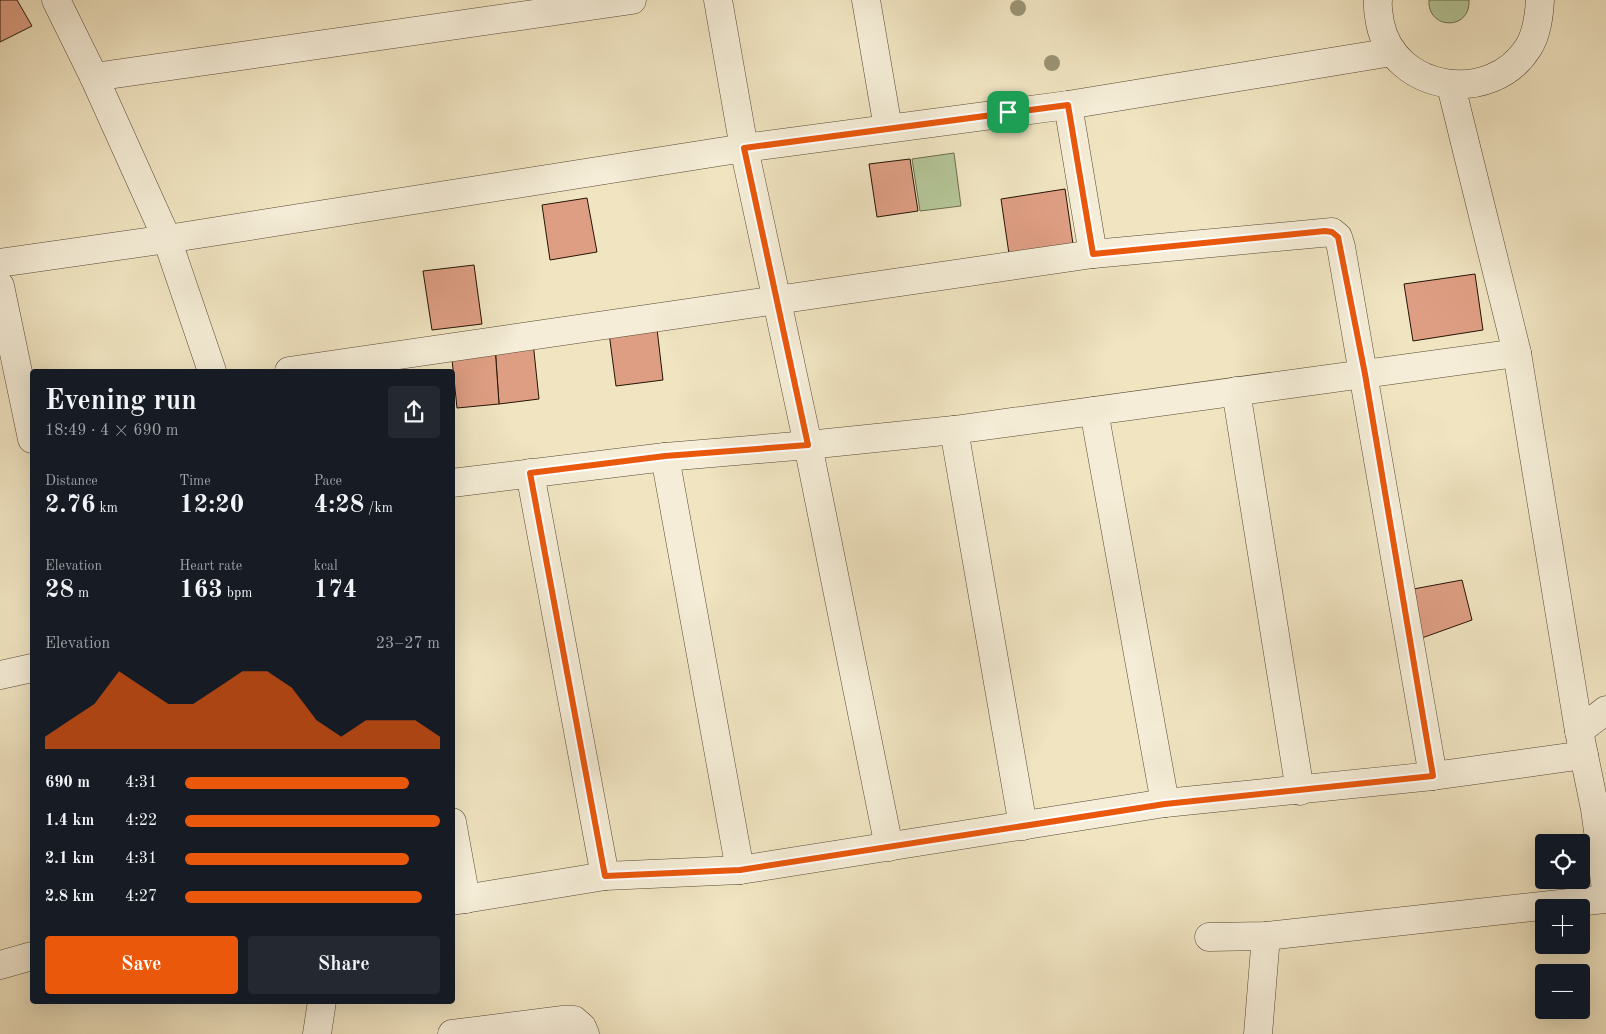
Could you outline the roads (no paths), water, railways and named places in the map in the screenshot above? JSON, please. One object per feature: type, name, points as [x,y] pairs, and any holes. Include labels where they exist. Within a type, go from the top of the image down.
[{"type":"street","points":[[56,0],[94,77],[167,239],[211,369]]},
{"type":"street","points":[[94,77],[632,0]]},
{"type":"street","points":[[718,0],[744,148],[778,299],[889,847]]},
{"type":"street","points":[[866,0],[888,128]]},
{"type":"street","points":[[1378,0],[1382,33],[1392,52],[1413,72],[1451,86],[1488,80],[1512,66],[1529,47],[1539,21],[1540,0]]},
{"type":"street","points":[[0,263],[167,239],[744,148],[1068,105],[1392,52]]},
{"type":"street","points":[[1451,86],[1516,353],[1606,889]]},
{"type":"street","points":[[1068,105],[1093,254]]},
{"type":"street","points":[[303,369],[1093,254],[1332,232],[1338,237],[1341,247],[1365,374],[1433,776]]},
{"type":"street","points":[[0,286],[30,429]]},
{"type":"street","points":[[455,483],[665,456],[808,445],[954,430],[1516,353]]},
{"type":"street","points":[[1236,391],[1300,791]]},
{"type":"street","points":[[1094,411],[1165,804]]},
{"type":"street","points":[[954,430],[1023,826]]},
{"type":"street","points":[[665,456],[740,870]]},
{"type":"street","points":[[530,473],[605,876]]},
{"type":"street","points":[[0,675],[30,668]]},
{"type":"street","points":[[455,855],[459,900],[605,876],[740,870],[1165,804],[1433,776],[1582,743],[1606,710]]},
{"type":"street","points":[[1209,938],[1266,936],[1606,899]]},
{"type":"street","points":[[1258,1034],[1266,936]]},
{"type":"street","points":[[0,965],[30,957]]},
{"type":"street","points":[[318,1034],[322,1004]]},
{"type":"street","points":[[452,1034],[563,1020],[574,1020],[582,1027],[585,1034]]}]
